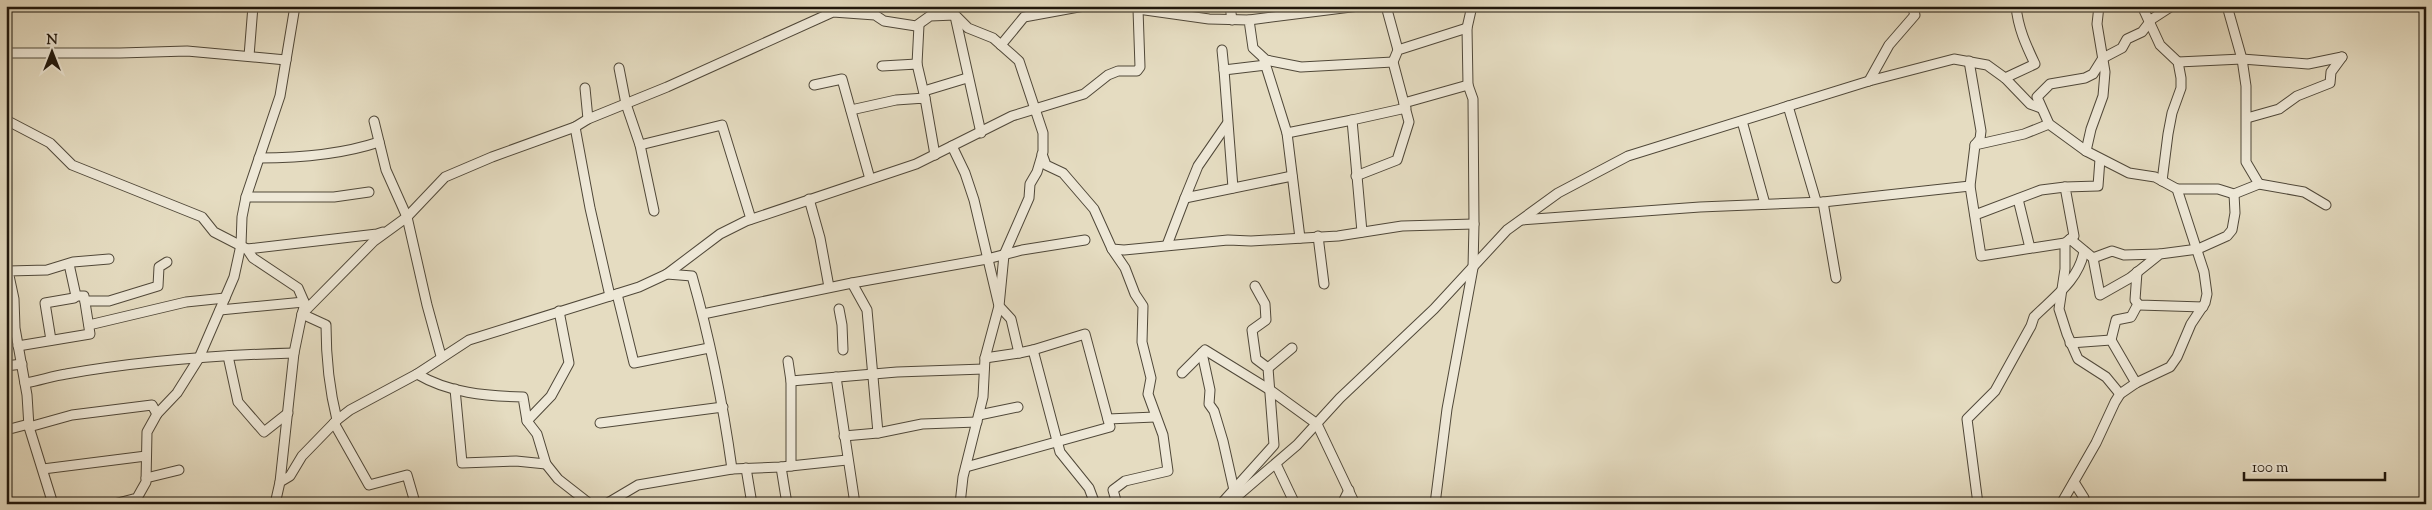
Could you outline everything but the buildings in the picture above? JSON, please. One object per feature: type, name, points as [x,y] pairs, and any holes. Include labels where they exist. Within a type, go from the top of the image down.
[{"type":"street","points":[[249,56],[252,6]]},
{"type":"street","points":[[114,504],[137,498],[146,478],[147,432],[157,414],[177,393],[199,358],[234,277],[244,247],[242,217],[246,197],[280,96],[295,6]]},
{"type":"street","points":[[302,314],[374,241],[407,217],[445,177],[458,170],[575,128],[588,119],[626,104],[844,6]]},
{"type":"street","points":[[1001,45],[1024,17],[1046,10],[1084,6]]},
{"type":"street","points":[[1230,6],[1232,20]]},
{"type":"street","points":[[280,482],[290,476],[302,456],[336,422],[379,392],[417,374],[441,356],[469,340],[614,295],[667,274],[720,234],[751,219],[916,164],[1012,116],[1050,103],[1071,100],[1084,94],[1108,75],[1118,71],[1137,71],[1140,67],[1139,8],[1232,20],[1249,20],[1359,6]]},
{"type":"street","points":[[1356,176],[1397,160],[1409,122],[1393,62],[1398,50],[1386,6]]},
{"type":"street","points":[[1435,504],[1447,410],[1473,268],[1473,99],[1468,85],[1467,28],[1472,6]]},
{"type":"street","points":[[1869,81],[1889,45],[1914,14],[1912,6]]},
{"type":"street","points":[[2005,78],[2035,64],[2017,20],[2016,6]]},
{"type":"street","points":[[2086,151],[2091,129],[2103,96],[2105,72],[2097,24],[2099,6]]},
{"type":"street","points":[[2142,6],[2160,45],[2178,62],[2181,88],[2172,113],[2162,181]]},
{"type":"street","points":[[2172,6],[2148,22],[2142,32],[2127,39],[2122,48],[2103,60],[2093,74],[2085,78],[2046,86],[2037,97],[2049,124],[2100,159],[2129,173],[2155,177],[2176,189],[2218,189],[2234,194],[2259,184],[2304,192],[2326,205]]},
{"type":"street","points":[[2226,7],[2242,59],[2247,118],[2246,162],[2259,184]]},
{"type":"street","points":[[833,12],[875,15],[884,21],[916,26],[930,16],[955,15],[968,28],[993,38],[1019,61],[1033,110],[1043,133],[1042,154],[1037,172],[1030,184],[1029,198],[1004,255],[999,306],[984,358],[983,397],[966,467],[960,504]]},
{"type":"street","points":[[955,15],[981,133]]},
{"type":"street","points":[[1249,20],[1253,48],[1264,61],[1287,133],[1300,238]]},
{"type":"street","points":[[919,25],[917,64],[925,94],[935,155]]},
{"type":"street","points":[[1398,50],[1467,28]]},
{"type":"street","points":[[6,53],[120,53],[160,50],[286,60]]},
{"type":"street","points":[[1222,50],[1234,188]]},
{"type":"street","points":[[2178,62],[2242,59],[2308,64],[2342,57],[2331,72],[2330,83],[2297,96],[2279,109],[2247,118]]},
{"type":"street","points":[[1228,504],[1297,446],[1372,366],[1434,309],[1507,230],[1558,193],[1628,156],[1788,106],[1802,104],[1869,81],[1954,59],[1987,65],[2005,78],[2030,104],[2041,108]]},
{"type":"street","points":[[1224,70],[1266,60],[1301,66],[1393,62]]},
{"type":"street","points":[[1969,61],[1981,131],[1980,139],[1975,145],[1970,186],[1981,256],[2067,241],[2074,236],[2065,187]]},
{"type":"street","points":[[882,66],[917,64]]},
{"type":"street","points":[[619,68],[626,104],[640,144],[654,211]]},
{"type":"street","points":[[851,110],[925,94],[968,78]]},
{"type":"street","points":[[814,85],[842,79],[870,180]]},
{"type":"street","points":[[1287,133],[1352,120],[1405,106],[1468,85]]},
{"type":"street","points":[[586,88],[588,119]]},
{"type":"street","points":[[1788,106],[1819,201],[1836,278]]},
{"type":"street","points":[[6,120],[50,143],[72,165],[202,217],[214,232],[244,247],[253,258],[298,288],[304,302],[294,353],[280,482],[275,504]]},
{"type":"street","points":[[1352,120],[1362,232]]},
{"type":"street","points":[[374,121],[386,170],[407,217],[441,356]]},
{"type":"street","points":[[1742,121],[1765,204]]},
{"type":"street","points":[[1166,245],[1198,166],[1228,124]]},
{"type":"street","points":[[1975,145],[2024,134],[2049,124]]},
{"type":"street","points":[[640,144],[722,125],[751,219]]},
{"type":"street","points":[[575,128],[590,208],[634,363],[709,348]]},
{"type":"street","points":[[259,158],[293,158],[351,151],[379,142]]},
{"type":"street","points":[[952,146],[966,173],[999,306],[1011,319],[1019,353]]},
{"type":"street","points":[[1042,154],[1046,165],[1063,173],[1094,209],[1112,249],[1119,256],[1135,294],[1144,306],[1142,342],[1152,378],[1148,394],[1162,436],[1168,472],[1125,481],[1113,490],[1117,504]]},
{"type":"street","points":[[1975,214],[2041,190],[2098,186],[2100,159]]},
{"type":"street","points":[[1185,198],[1292,176]]},
{"type":"street","points":[[1521,220],[1819,201],[1970,186]]},
{"type":"street","points":[[2061,504],[2120,394],[2136,383],[2170,367],[2191,324],[2203,307],[2207,294],[2206,284],[2198,250],[2176,189]]},
{"type":"street","points":[[246,197],[334,198],[369,192]]},
{"type":"street","points":[[2093,258],[2112,251],[2124,255],[2198,250],[2227,236],[2232,230],[2235,213],[2234,194]]},
{"type":"street","points":[[809,199],[820,238],[829,287]]},
{"type":"street","points":[[2018,199],[2030,248]]},
{"type":"street","points":[[1112,249],[1124,250],[1228,240],[1300,238],[1402,226],[1474,224]]},
{"type":"street","points":[[244,247],[377,234],[391,229]]},
{"type":"street","points":[[1318,236],[1324,284]]},
{"type":"street","points":[[703,314],[829,287],[1085,240]]},
{"type":"street","points":[[2067,241],[2093,258],[2100,295],[2137,272],[2160,254]]},
{"type":"street","points":[[2067,241],[2066,269],[2059,309],[2070,342],[2078,360],[2106,377],[2120,394]]},
{"type":"street","points":[[1978,504],[1967,419],[1995,391],[2031,326],[2034,317],[2061,290],[2081,266],[2084,251]]},
{"type":"street","points":[[52,504],[29,426],[22,364],[10,313],[14,299],[8,271],[47,270],[68,264],[109,259]]},
{"type":"street","points":[[85,301],[109,301],[158,286],[159,267],[167,262]]},
{"type":"street","points":[[68,264],[76,296]]},
{"type":"street","points":[[2137,272],[2135,300],[2138,304]]},
{"type":"street","points":[[667,274],[692,276],[703,314],[723,407],[732,469]]},
{"type":"street","points":[[852,283],[867,310],[878,433]]},
{"type":"street","points":[[1221,504],[1274,445],[1268,368],[1256,359],[1252,330],[1266,320],[1265,304],[1255,286]]},
{"type":"street","points":[[18,346],[90,334],[84,296],[46,303],[51,340]]},
{"type":"street","points":[[89,325],[186,302],[225,298]]},
{"type":"street","points":[[220,310],[304,302]]},
{"type":"street","points":[[2138,304],[2203,307]]},
{"type":"street","points":[[2136,383],[2111,340],[2116,320],[2131,317],[2138,304]]},
{"type":"street","points":[[839,309],[842,324],[843,350]]},
{"type":"street","points":[[527,421],[551,396],[569,363],[559,311]]},
{"type":"street","points":[[302,314],[326,325],[326,358],[336,422],[369,485],[407,475],[414,502]]},
{"type":"street","points":[[966,467],[1110,427],[1085,334],[1033,350],[984,358]]},
{"type":"street","points":[[2070,342],[2111,340]]},
{"type":"street","points":[[1268,368],[1292,348]]},
{"type":"street","points":[[1033,350],[1060,452],[1089,488],[1095,504]]},
{"type":"street","points":[[1182,373],[1205,350],[1270,390],[1317,424],[1354,504]]},
{"type":"street","points":[[25,384],[63,374],[147,362],[294,353]]},
{"type":"street","points":[[1202,353],[1210,390],[1209,404],[1214,411],[1223,441],[1234,490]]},
{"type":"street","points":[[228,356],[238,402],[264,432],[288,413]]},
{"type":"street","points":[[788,361],[791,466]]},
{"type":"street","points":[[6,366],[22,364]]},
{"type":"street","points":[[790,381],[984,368]]},
{"type":"street","points":[[417,374],[431,382],[481,396],[523,397],[527,421],[537,434],[546,464],[558,480],[590,504]]},
{"type":"street","points":[[836,377],[855,504]]},
{"type":"street","points":[[455,389],[462,463],[516,461],[546,464]]},
{"type":"street","points":[[6,430],[72,415],[152,405],[157,414]]},
{"type":"street","points":[[600,423],[723,407]]},
{"type":"street","points":[[844,436],[878,433],[922,424],[978,418],[1018,407]]},
{"type":"street","points":[[1108,419],[1155,417]]},
{"type":"street","points":[[43,469],[146,456]]},
{"type":"street","points":[[606,504],[638,485],[732,469],[781,467],[847,460]]},
{"type":"street","points":[[1276,464],[1295,504]]},
{"type":"street","points":[[781,467],[787,504]]},
{"type":"street","points":[[746,468],[752,504]]},
{"type":"street","points":[[146,478],[179,470]]},
{"type":"street","points":[[2074,482],[2084,498],[2082,504]]},
{"type":"street","points":[[1342,504],[1349,490]]}]
